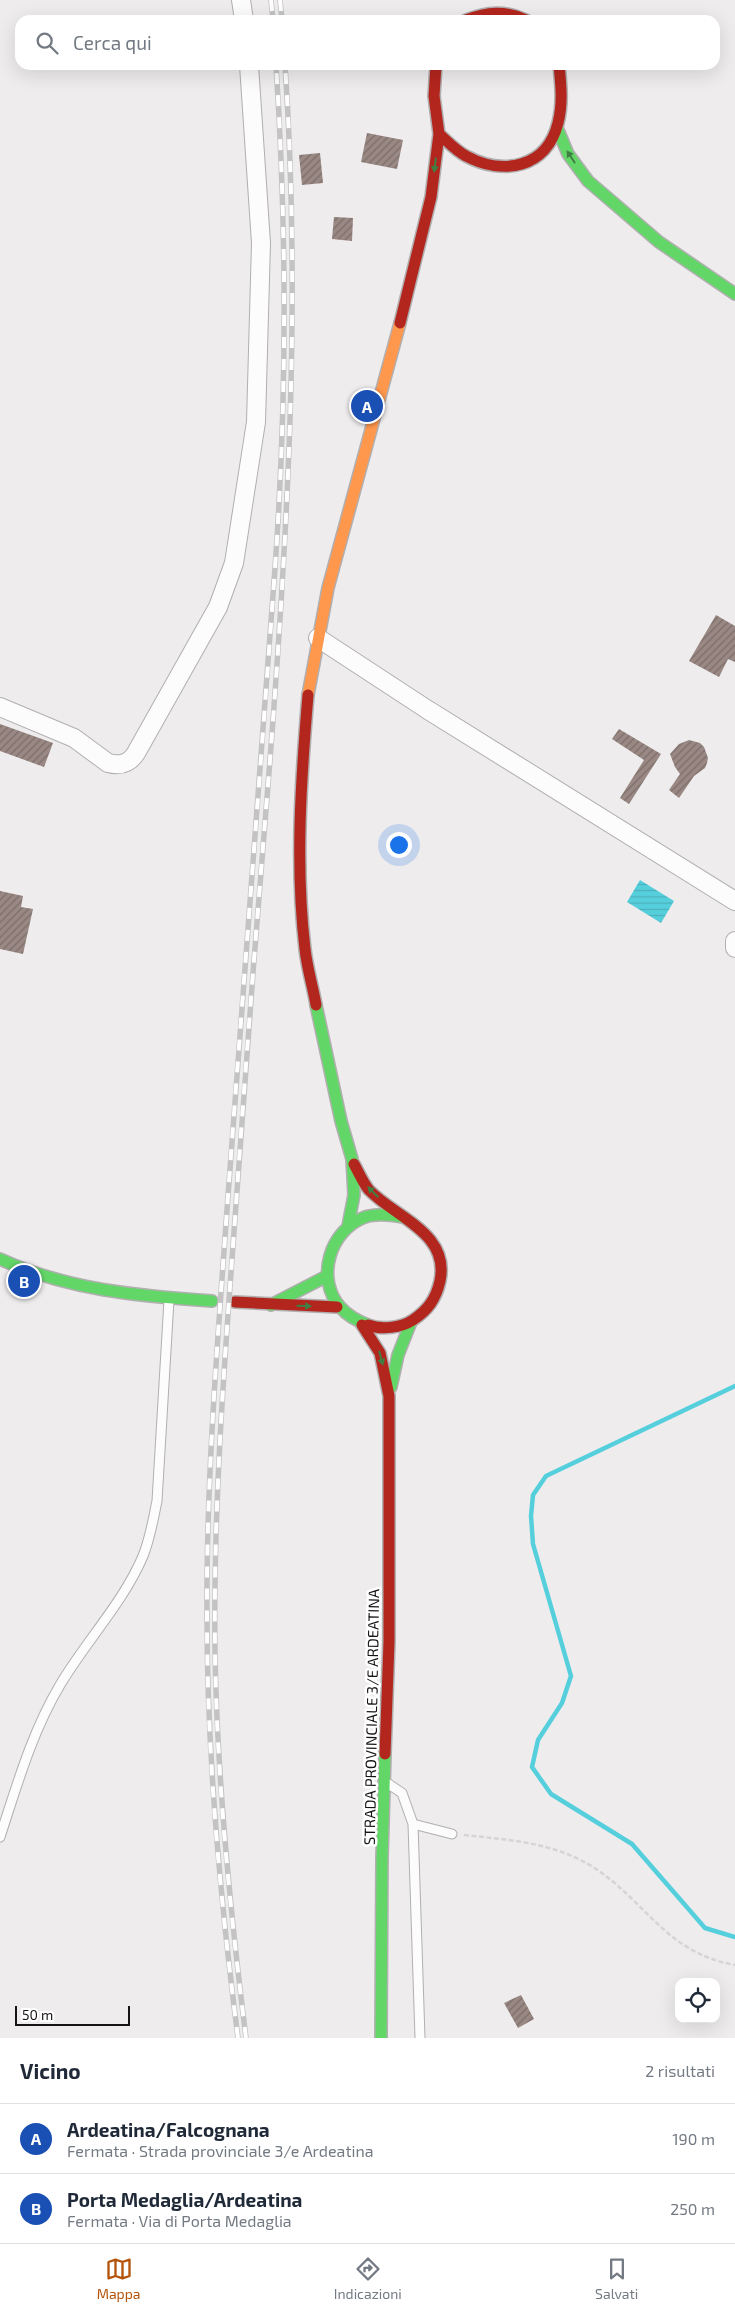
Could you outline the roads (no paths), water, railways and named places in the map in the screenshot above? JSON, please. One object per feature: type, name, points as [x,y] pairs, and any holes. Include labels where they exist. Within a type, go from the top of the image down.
[{"type":"main road","points":[[484,0],[492,12]]},
{"type":"main road","points":[[462,7],[464,15]]},
{"type":"main road","points":[[482,15],[492,12],[513,15]]},
{"type":"main road","name":"STRADA PROVINCIALE 3/E ARDEATINA","points":[[348,1226],[354,1195],[352,1159],[310,981],[300,895],[301,778],[309,689],[328,588],[393,353],[431,197],[440,134],[434,96],[436,70]]},
{"type":"main road","points":[[440,134],[466,163],[501,168],[521,166],[530,162],[544,150],[558,130],[562,98],[559,70]]},
{"type":"main road","points":[[558,130],[568,154],[588,181],[652,236],[735,294]]},
{"type":"main road","points":[[530,162],[548,165]]},
{"type":"main road","points":[[564,170],[588,181]]},
{"type":"main road","name":"STRADA PROVINCIALE 3/E ARDEATINA","points":[[431,197],[447,176]]},
{"type":"main road","name":"STRADA PROVINCIALE 3/E ARDEATINA","points":[[337,1307],[343,1314],[362,1325],[381,1329],[395,1328],[411,1322],[426,1311],[437,1295],[442,1277],[440,1258],[433,1240],[420,1226],[403,1217],[368,1190],[352,1159]]},
{"type":"main road","name":"STRADA PROVINCIALE 3/E ARDEATINA","points":[[326,1276],[328,1257],[336,1240],[348,1226],[365,1217],[384,1214],[403,1217]]},
{"type":"main road","points":[[0,1259],[29,1272],[65,1284],[212,1301]]},
{"type":"main road","points":[[236,1302],[271,1305],[337,1307],[326,1276],[271,1305]]},
{"type":"main road","name":"STRADA PROVINCIALE 3/E ARDEATINA","points":[[389,1396],[398,1355],[411,1322]]},
{"type":"main road","name":"STRADA PROVINCIALE 3/E ARDEATINA","points":[[362,1325],[380,1353],[389,1396],[389,1642],[384,1781],[382,2038]]},
{"type":"street","points":[[241,0],[243,15]]},
{"type":"street","points":[[0,707],[74,738],[108,763],[115,765],[128,763],[136,753],[218,607],[227,585],[234,562],[256,422],[261,243],[249,70]]},
{"type":"street","points":[[318,638],[428,710],[732,896]]},
{"type":"street","points":[[735,941],[735,948]]},
{"type":"lane","points":[[0,1837],[25,1759],[42,1720],[60,1684],[131,1581],[143,1556],[152,1529],[157,1501],[169,1297]]},
{"type":"lane","points":[[384,1781],[402,1792],[413,1824],[420,2038]]},
{"type":"lane","points":[[413,1824],[452,1834]]},
{"type":"water","points":[[640,880],[674,901],[661,923],[627,902]]},
{"type":"waterway","points":[[735,1386],[546,1476],[533,1495],[531,1516],[533,1544],[571,1676],[562,1703],[538,1740],[532,1767],[551,1794],[632,1844],[705,1928],[735,1937]]},
{"type":"railway","points":[[271,0],[272,15]]},
{"type":"railway","points":[[280,0],[282,15]]},
{"type":"railway","points":[[238,2038],[220,1880],[209,1723],[208,1512],[217,1354],[269,647],[282,442],[284,254],[276,70]]},
{"type":"railway","points":[[246,2038],[230,1894],[218,1749],[215,1652],[216,1540],[228,1317],[276,673],[287,499],[292,326],[292,239],[285,70]]},
{"type":"place","name":"Ardeatina/Falcognana","points":[[367,406]]},
{"type":"place","name":"Porta Medaglia/Ardeatina","points":[[24,1281]]}]
